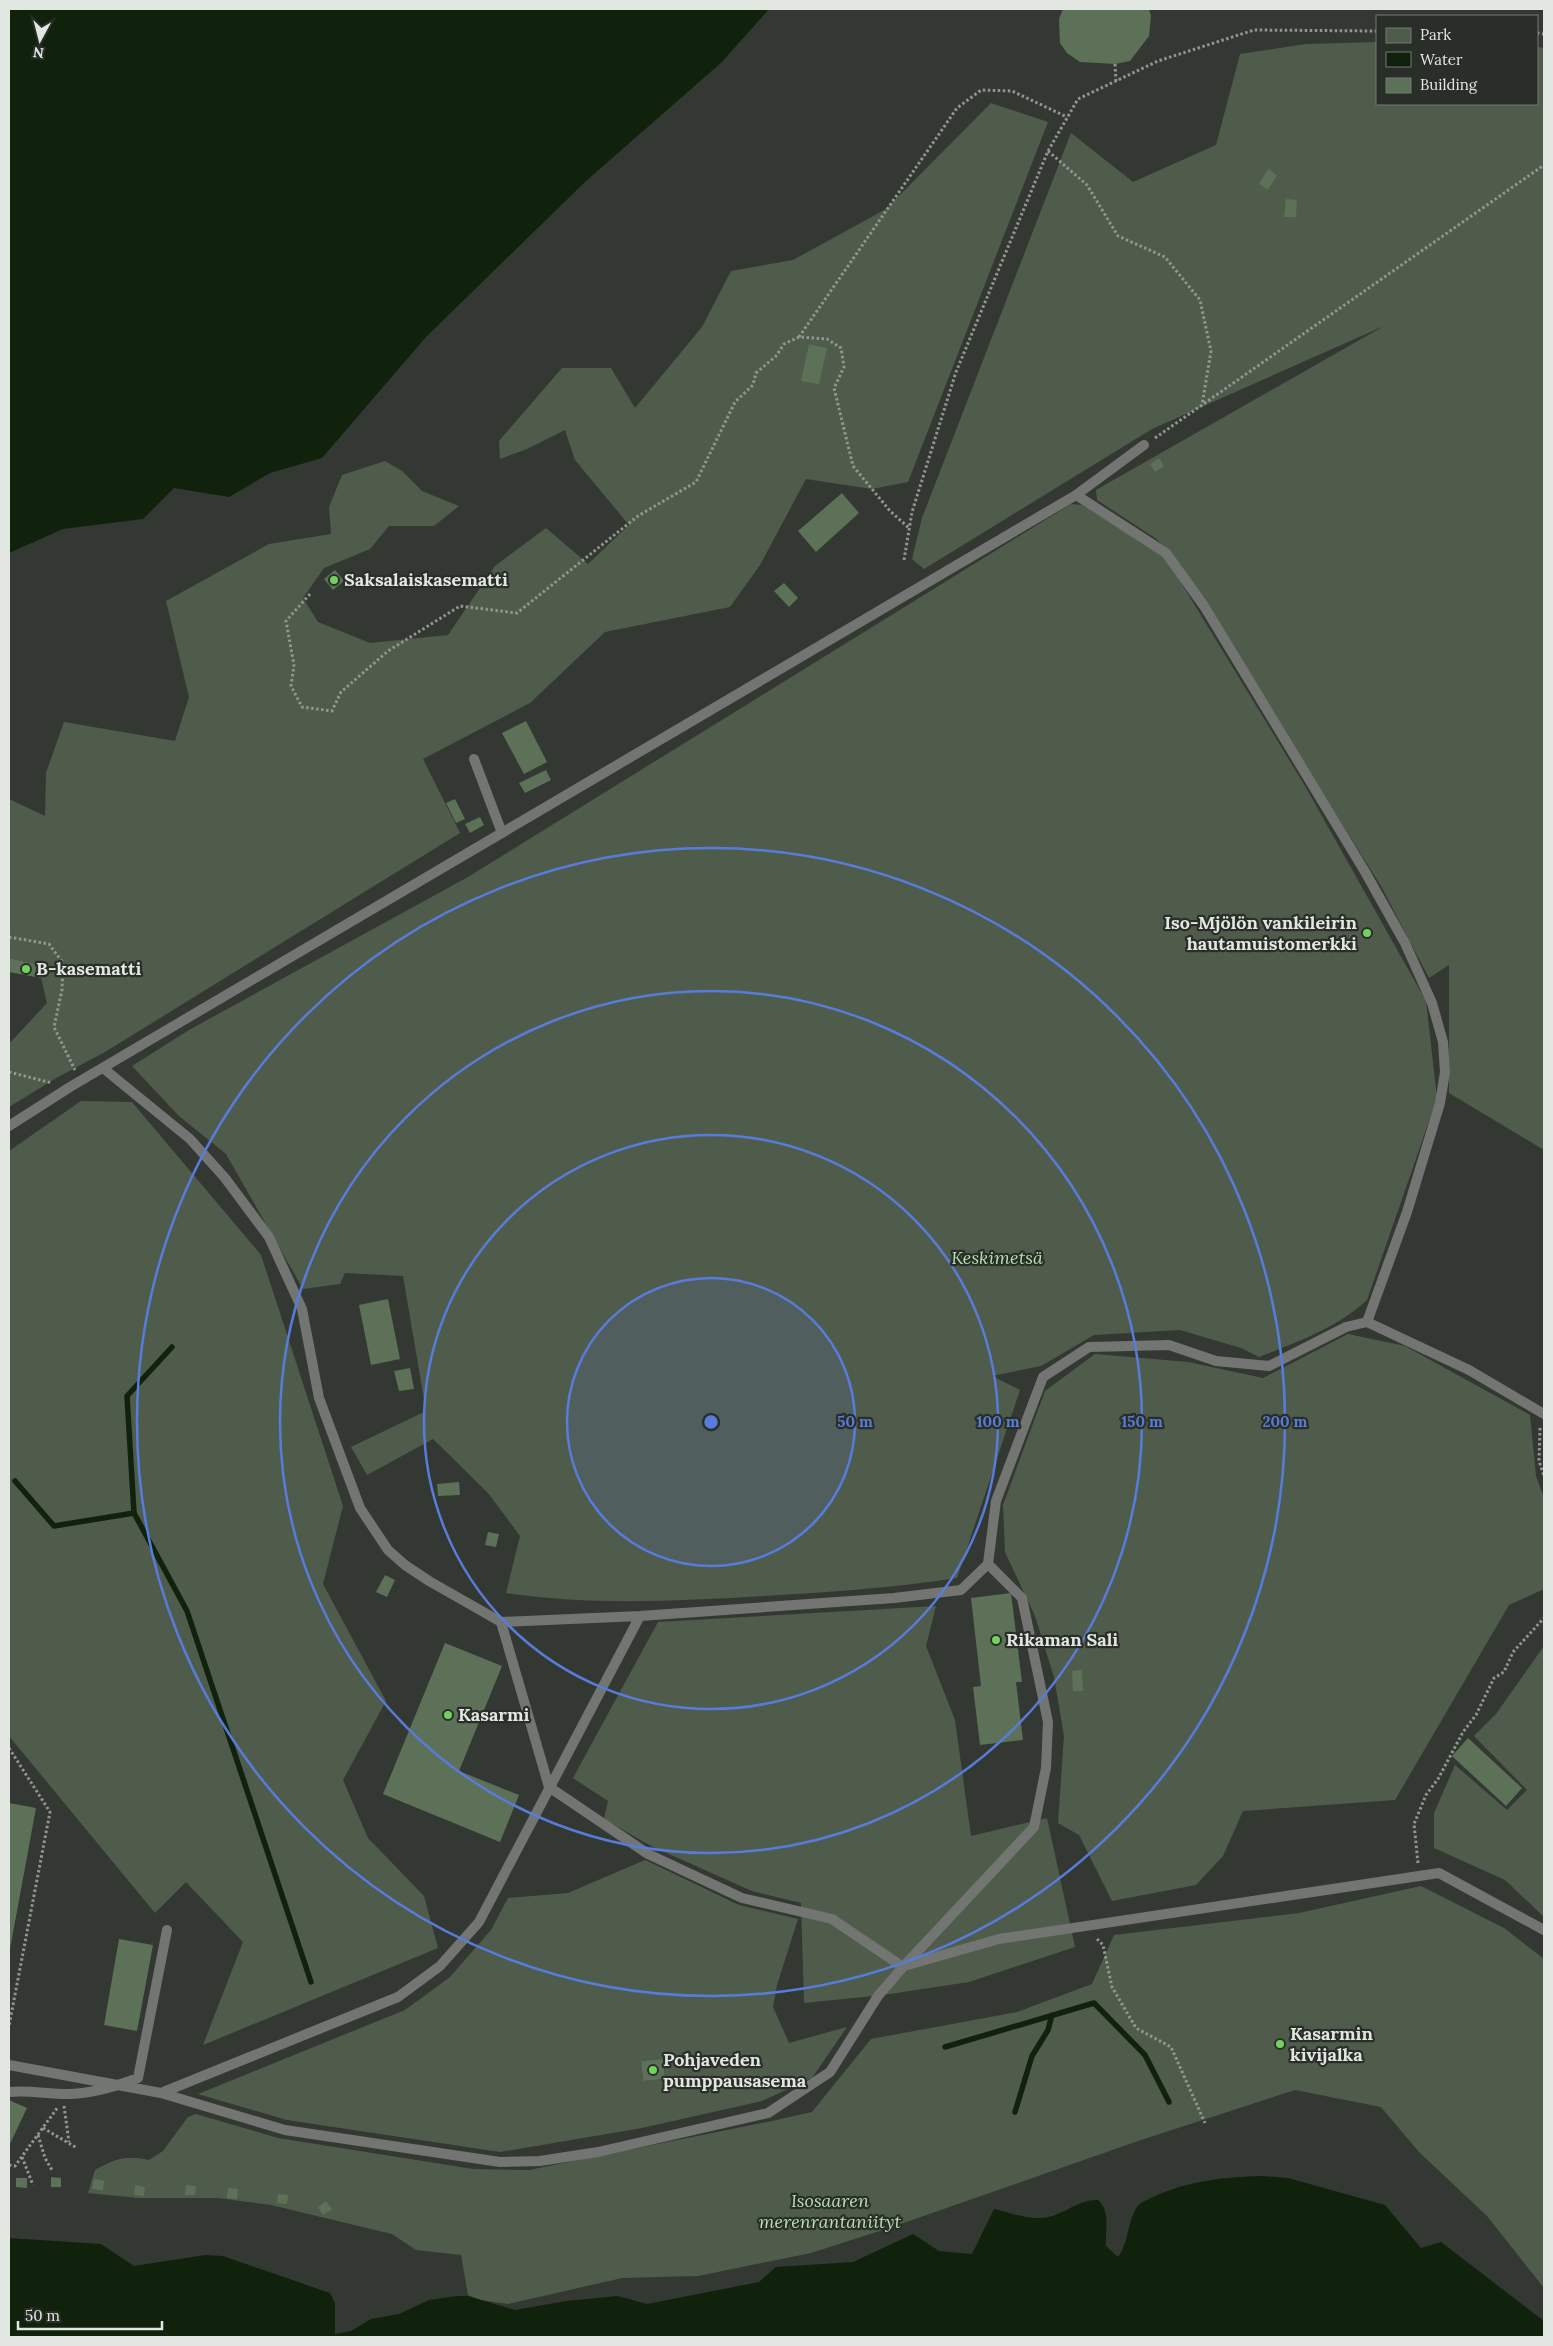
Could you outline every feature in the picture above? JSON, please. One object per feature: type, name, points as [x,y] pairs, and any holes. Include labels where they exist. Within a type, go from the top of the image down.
[{"type":"lane","points":[[9,1126],[103,1068],[502,832],[1076,495],[1144,445]]},
{"type":"lane","points":[[1076,495],[1166,553],[1204,606],[1364,870],[1405,943],[1432,1003],[1443,1042],[1445,1072],[1440,1103],[1407,1212],[1367,1322]]},
{"type":"lane","points":[[474,759],[502,832]]},
{"type":"lane","points":[[103,1068],[190,1139],[225,1178],[269,1237],[302,1309],[319,1398],[356,1499],[388,1550],[405,1565],[429,1581],[501,1622],[640,1616],[894,1598],[961,1590],[988,1564],[996,1501],[1044,1377],[1089,1347],[1168,1345],[1216,1361],[1269,1366],[1346,1327],[1367,1322],[1469,1370],[1541,1413]]},
{"type":"lane","points":[[9,2065],[161,2093],[285,2130],[500,2162],[540,2161],[598,2152],[768,2113],[830,2072],[878,1996],[1034,1827],[1044,1777],[1048,1722],[1022,1598],[988,1564]]},
{"type":"lane","points":[[161,2093],[398,1997],[440,1966],[479,1922],[640,1616]]},
{"type":"lane","points":[[501,1622],[550,1787],[648,1854],[742,1898],[832,1919],[903,1967]]},
{"type":"lane","points":[[903,1967],[999,1938],[1439,1873],[1544,1930]]},
{"type":"lane","points":[[9,2092],[30,2090],[68,2094],[118,2086],[138,2078],[167,1930]]},
{"type":"path","points":[[904,560],[912,512],[956,372],[1048,151],[1078,99],[1158,61],[1254,30],[1376,31]]},
{"type":"path","points":[[1115,64],[1116,81]]},
{"type":"path","points":[[310,594],[286,621],[294,666],[290,686],[302,707],[332,711],[341,692],[388,651],[460,606],[517,613],[638,516],[696,482],[735,402],[754,385],[756,373],[776,356],[784,344],[798,337],[957,108],[981,90],[1012,91],[1067,118]]},
{"type":"path","points":[[1048,151],[1087,185],[1118,236],[1165,257],[1200,300],[1212,351],[1202,405]]},
{"type":"path","points":[[1144,445],[1544,165]]},
{"type":"path","points":[[798,337],[827,339],[841,348],[844,367],[834,388],[854,466],[890,511],[909,528]]},
{"type":"path","points":[[9,937],[49,944],[63,963],[62,990],[54,1027],[80,1082]]},
{"type":"path","points":[[9,1072],[70,1088]]},
{"type":"path","points":[[1541,1413],[1539,1461],[1544,1476]]},
{"type":"path","points":[[1422,1876],[1416,1858],[1414,1824],[1426,1795],[1438,1779],[1463,1732],[1476,1715],[1494,1678],[1504,1672],[1513,1652],[1544,1618]]},
{"type":"path","points":[[9,1748],[50,1812],[9,2026]]},
{"type":"path","points":[[1086,1925],[1103,1946],[1112,1987],[1136,2028],[1171,2047],[1205,2123]]},
{"type":"path","points":[[9,2165],[15,2166],[63,2101],[69,2142]]},
{"type":"path","points":[[43,2128],[77,2148]]},
{"type":"path","points":[[38,2135],[45,2158],[52,2170]]},
{"type":"path","points":[[22,2157],[30,2173],[33,2185]]},
{"type":"green space","points":[[1376,42],[1376,105],[1538,105],[1538,47],[1544,48],[1544,1150],[1449,1093],[1449,965],[1429,978],[1381,886],[1172,554],[1155,538],[1097,500],[1096,490],[1384,326],[1152,429],[924,569],[912,559],[922,518],[1071,133],[1133,182],[1216,145],[1240,54],[1306,44]]},
{"type":"green space","points":[[991,103],[1048,122],[908,482],[872,489],[806,479],[760,565],[730,607],[605,632],[530,703],[423,759],[460,833],[105,1052],[58,1077],[9,1107],[9,1044],[47,1003],[41,978],[44,966],[9,958],[9,799],[45,816],[46,773],[64,722],[175,741],[189,697],[166,601],[269,544],[331,534],[329,507],[342,475],[385,461],[402,471],[422,491],[459,506],[434,526],[389,526],[370,549],[324,568],[303,598],[318,622],[370,643],[448,635],[495,566],[546,528],[588,564],[629,525],[575,460],[565,430],[527,449],[500,459],[499,441],[562,368],[611,368],[635,408],[702,327],[731,271],[793,260],[886,209]]},
{"type":"green space","name":"Keskimetsä","points":[[1071,504],[1082,505],[1166,558],[1305,786],[1426,1001],[1437,1098],[1367,1300],[1343,1319],[1330,1326],[1302,1340],[1259,1357],[1241,1348],[1180,1330],[1094,1335],[1041,1366],[992,1376],[1020,1390],[957,1578],[837,1591],[667,1601],[570,1600],[506,1593],[520,1536],[488,1493],[433,1439],[367,1475],[351,1447],[426,1411],[403,1276],[345,1273],[340,1284],[303,1289],[226,1154],[179,1116],[132,1066],[189,1030],[468,877]]},
{"type":"green space","points":[[81,1101],[132,1102],[261,1255],[343,1506],[323,1584],[386,1701],[343,1780],[368,1838],[424,1896],[438,1948],[203,2045],[243,1942],[186,1882],[155,1913],[9,1736],[9,1151]]},
{"type":"green space","points":[[1348,1334],[1405,1346],[1530,1415],[1536,1476],[1544,1498],[1544,1589],[1509,1605],[1395,1800],[1243,1811],[1223,1856],[1196,1885],[1112,1901],[1079,1835],[1058,1823],[1064,1736],[1054,1677],[1035,1616],[1005,1552],[1003,1505],[1045,1391],[1095,1354],[1188,1362],[1263,1378]]},
{"type":"green space","points":[[936,1606],[926,1646],[955,1720],[971,1836],[1047,1818],[1075,1947],[969,1982],[883,1995],[804,2003],[801,1903],[752,1891],[651,1846],[604,1819],[608,1801],[573,1778],[658,1622]]},
{"type":"green space","points":[[1544,1646],[1544,1917],[1505,1880],[1434,1848],[1434,1813],[1455,1765],[1507,1810],[1527,1790],[1474,1736],[1496,1714]]},
{"type":"green space","points":[[645,1860],[739,1905],[798,1919],[777,1985],[773,2007],[789,2043],[847,2027],[812,2078],[762,2101],[642,2128],[500,2152],[287,2120],[198,2094],[405,2010],[450,1977],[491,1930],[508,1898],[568,1893]],"holes":[[[663,2059],[665,2079],[643,2081],[641,2061]]]},
{"type":"green space","name":"Isosaaren merenrantaniityt","points":[[1421,1886],[1504,1928],[1544,1959],[1544,2288],[1487,2216],[1419,2152],[1381,2107],[1295,2090],[1138,2141],[895,2226],[811,2253],[698,2276],[622,2278],[508,2304],[480,2300],[468,2295],[461,2255],[416,2250],[392,2234],[271,2205],[218,2198],[138,2198],[88,2193],[95,2170],[120,2159],[149,2160],[163,2151],[188,2117],[196,2114],[278,2138],[473,2169],[529,2170],[812,2112],[871,2039],[1017,2012],[1092,1984],[1114,1935],[1299,1913]]},
{"type":"water","points":[[9,9],[769,9],[722,62],[586,181],[426,337],[322,458],[270,473],[229,497],[174,488],[143,519],[63,529],[9,553]]},
{"type":"water","points":[[1262,2176],[1288,2178],[1385,2205],[1421,2248],[1441,2242],[1544,2321],[1544,2337],[9,2337],[9,2238],[101,2244],[134,2266],[205,2255],[223,2256],[330,2293],[335,2303],[335,2334],[351,2331],[371,2319],[399,2314],[429,2300],[457,2296],[468,2296],[515,2310],[566,2301],[618,2296],[647,2304],[759,2282],[776,2267],[853,2262],[913,2234],[939,2251],[972,2254],[994,2209],[1040,2218],[1055,2215],[1083,2202],[1098,2200],[1106,2215],[1106,2246],[1118,2257],[1122,2251],[1131,2219],[1138,2205],[1142,2202],[1179,2187],[1192,2184],[1234,2177]]},
{"type":"building","points":[[1063,9],[1149,9],[1151,16],[1149,36],[1130,61],[1115,64],[1080,62],[1067,53],[1060,43],[1059,19]]},
{"type":"building","points":[[1268,169],[1277,175],[1268,190],[1259,184]]},
{"type":"building","points":[[1286,199],[1297,200],[1296,217],[1284,217]]},
{"type":"building","points":[[809,344],[827,348],[819,384],[801,381]]},
{"type":"building","points":[[1159,458],[1164,466],[1155,472],[1150,464]]},
{"type":"building","points":[[842,493],[859,513],[816,552],[798,531]]},
{"type":"building","name":"Saksalaiskasematti","points":[[335,570],[344,581],[333,590],[324,579]]},
{"type":"building","points":[[784,583],[798,598],[789,607],[774,591]]},
{"type":"building","points":[[526,721],[547,762],[524,774],[502,733]]},
{"type":"building","points":[[546,770],[551,780],[525,793],[519,783]]},
{"type":"building","points":[[455,799],[465,819],[456,823],[446,803]]},
{"type":"building","points":[[480,817],[484,825],[470,833],[465,824]]},
{"type":"building","name":"B-kasematti","points":[[9,958],[44,966],[41,978],[9,972]]},
{"type":"building","points":[[388,1299],[400,1359],[371,1365],[359,1305]]},
{"type":"building","points":[[410,1368],[414,1389],[399,1391],[394,1371]]},
{"type":"building","points":[[459,1482],[460,1495],[438,1496],[437,1484]]},
{"type":"building","points":[[488,1532],[499,1534],[496,1547],[485,1545]]},
{"type":"building","points":[[385,1575],[395,1580],[387,1597],[376,1592]]},
{"type":"building","name":"Rikaman Sali","points":[[1011,1593],[1022,1682],[1016,1682],[1023,1740],[980,1745],[973,1687],[981,1686],[971,1598]]},
{"type":"building","name":"Kasarmi","points":[[445,1643],[502,1666],[459,1771],[519,1795],[500,1842],[383,1794]]},
{"type":"building","points":[[1082,1670],[1083,1691],[1073,1691],[1072,1671]]},
{"type":"building","points":[[1468,1738],[1522,1788],[1506,1806],[1452,1756]]},
{"type":"building","points":[[9,1803],[36,1808],[10,1949],[9,1949]]},
{"type":"building","points":[[119,1939],[153,1945],[137,2031],[104,2025]]},
{"type":"building","name":"Pohjaveden pumppausasema","points":[[663,2059],[665,2079],[643,2081],[641,2061]]},
{"type":"building","points":[[9,2100],[27,2108],[9,2146]]},
{"type":"building","points":[[51,2177],[61,2178],[61,2187],[51,2187]]},
{"type":"building","points":[[16,2178],[27,2178],[27,2188],[16,2187]]},
{"type":"building","points":[[94,2179],[104,2181],[103,2190],[92,2189]]},
{"type":"building","points":[[135,2185],[145,2187],[144,2196],[134,2195]]},
{"type":"building","points":[[186,2185],[196,2186],[195,2195],[185,2195]]},
{"type":"building","points":[[228,2188],[238,2189],[237,2199],[227,2198]]},
{"type":"building","points":[[278,2194],[288,2195],[287,2204],[277,2203]]},
{"type":"building","points":[[326,2201],[332,2209],[323,2215],[318,2207]]},
{"type":"waterway","points":[[172,1347],[127,1396],[134,1513],[187,1611],[311,1982]]},
{"type":"waterway","points":[[15,1481],[54,1526],[134,1513]]},
{"type":"waterway","points":[[945,2047],[1094,2003],[1145,2055],[1169,2102]]},
{"type":"waterway","points":[[1015,2112],[1032,2056],[1048,2030],[1052,2015]]},
{"type":"place","name":"Saksalaiskasematti","points":[[334,580]]},
{"type":"place","name":"Iso-Mjölön vankileirin hautamuistomerkki","points":[[1367,933]]},
{"type":"place","name":"B-kasematti","points":[[26,969]]},
{"type":"place","name":"Rikaman Sali","points":[[996,1640]]},
{"type":"place","name":"Kasarmi","points":[[448,1715]]},
{"type":"place","name":"Kasarmin kivijalka","points":[[1280,2044]]},
{"type":"place","name":"Pohjaveden pumppausasema","points":[[653,2070]]}]
